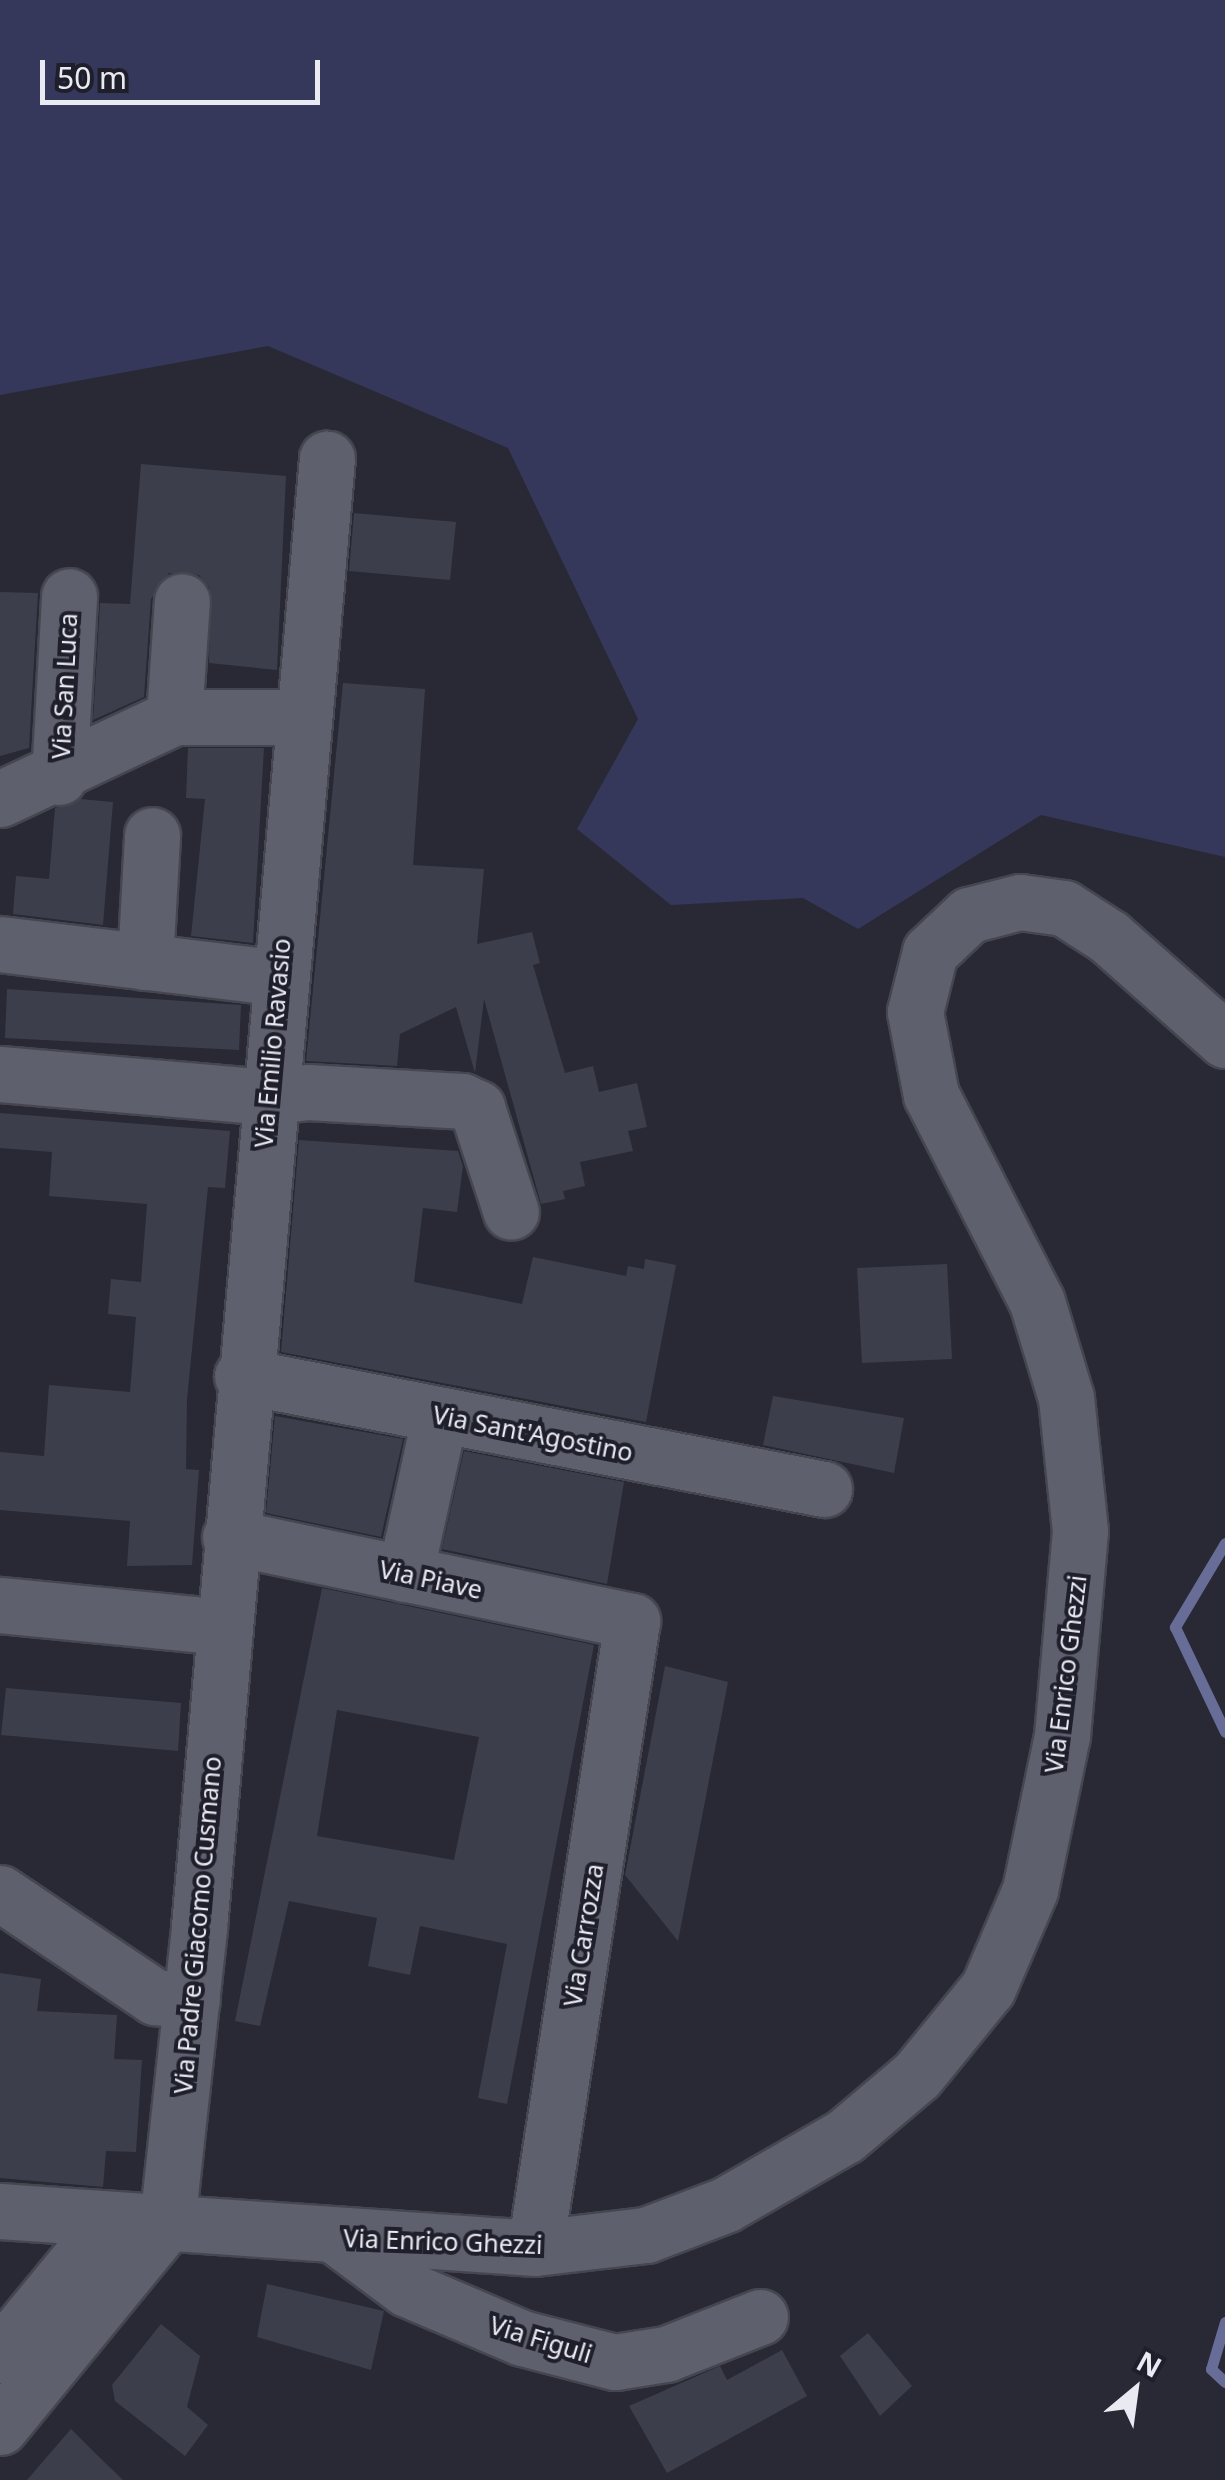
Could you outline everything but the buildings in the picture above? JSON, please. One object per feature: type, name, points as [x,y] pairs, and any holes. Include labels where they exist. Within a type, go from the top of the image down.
[{"type":"street","name":"Via Emilio Ravasio","points":[[224,1628],[242,1376],[300,717],[327,459]]},
{"type":"street","name":"Via San Luca","points":[[59,776],[69,596]]},
{"type":"street","points":[[174,718],[182,600]]},
{"type":"street","points":[[0,799],[59,776],[174,718],[300,717]]},
{"type":"street","points":[[145,962],[152,835]]},
{"type":"street","name":"Via Enrico Ghezzi","points":[[167,2223],[535,2248],[646,2235],[725,2205],[845,2136],[917,2075],[988,1988],[1030,1890],[1062,1736],[1080,1531],[1066,1398],[1037,1302],[931,1095],[915,1012],[930,952],[969,915],[1020,902],[1064,908],[1109,937],[1225,1040]]},
{"type":"street","points":[[0,944],[279,978]]},
{"type":"street","points":[[0,1074],[268,1098],[308,1092],[462,1101],[477,1108],[511,1212]]},
{"type":"street","name":"Via Sant'Agostino","points":[[242,1376],[824,1489]]},
{"type":"street","points":[[405,1574],[440,1415]]},
{"type":"street","name":"Via Piave","points":[[230,1537],[632,1621]]},
{"type":"street","points":[[0,1605],[224,1628]]},
{"type":"street","name":"Via Carrozza","points":[[535,2248],[632,1621]]},
{"type":"street","name":"Via Padre Giacomo Cusmano","points":[[167,2223],[192,2002],[224,1628]]},
{"type":"street","points":[[0,1894],[155,1997],[192,2002]]},
{"type":"street","points":[[0,2211],[167,2223]]},
{"type":"street","points":[[0,2355],[110,2221]]},
{"type":"street","points":[[0,2426],[167,2223]]},
{"type":"street","name":"Via Figuli","points":[[337,2237],[406,2290],[522,2338],[615,2362],[666,2354],[760,2317]]},
{"type":"shaded area","points":[[0,0],[1225,0],[1225,857],[1041,815],[858,929],[803,898],[671,905],[577,829],[638,719],[508,448],[268,346],[0,395]]},
{"type":"waterway","points":[[1225,1543],[1175,1627],[1225,1732]]},
{"type":"waterway","points":[[1225,2322],[1211,2369],[1225,2382]]}]
